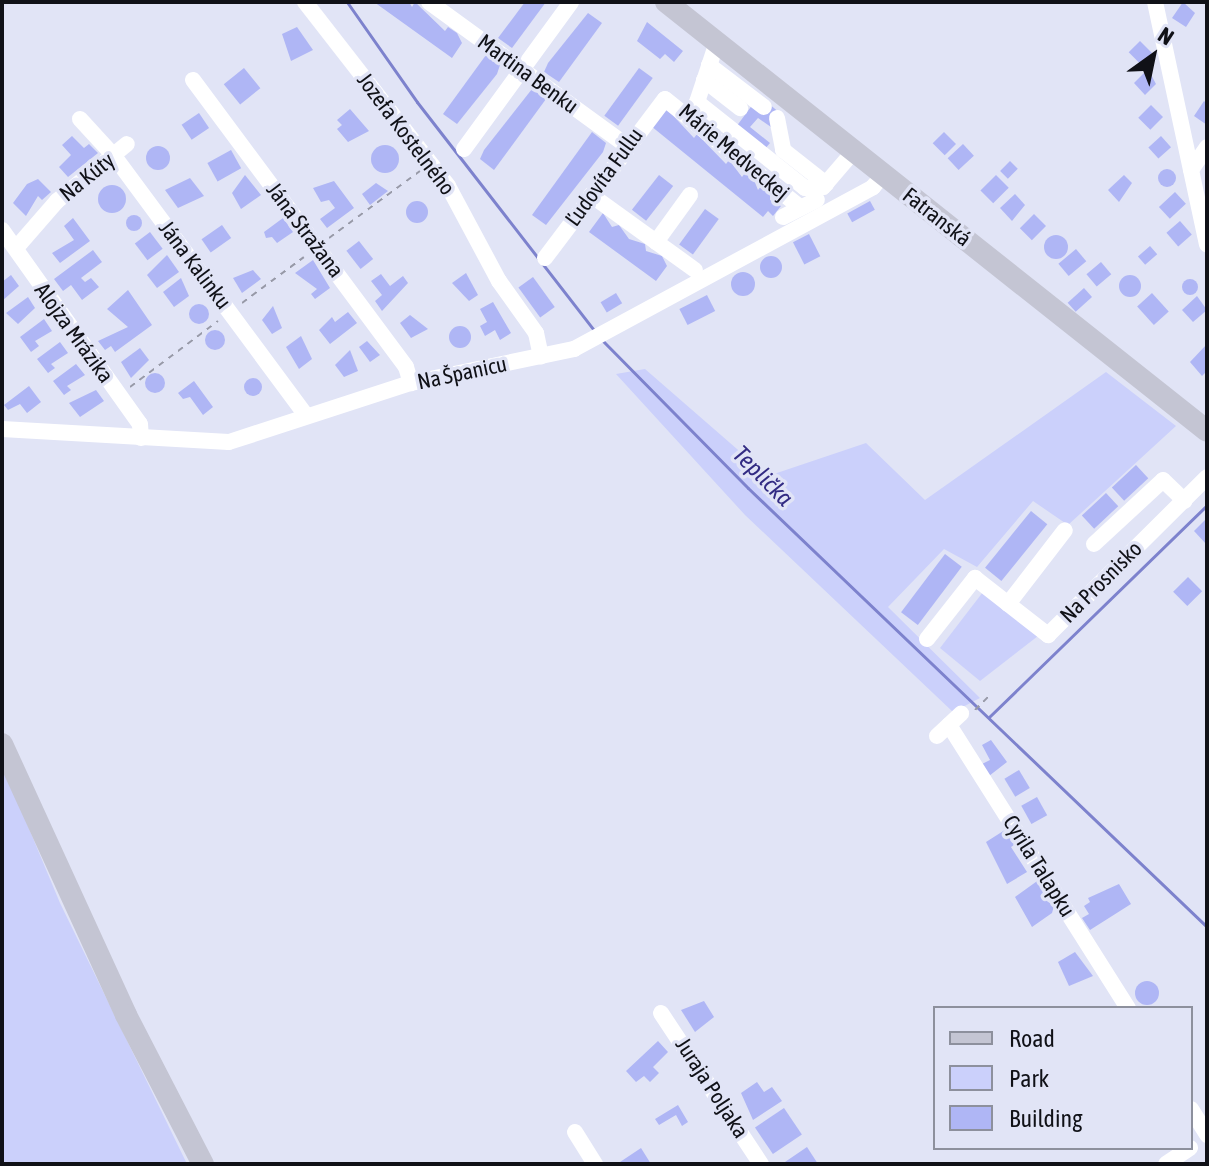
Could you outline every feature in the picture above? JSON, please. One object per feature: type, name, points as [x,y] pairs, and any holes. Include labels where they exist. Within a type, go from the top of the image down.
[{"type":"main road","name":"Fatranská","points":[[666,2],[1207,431]]},
{"type":"main road","points":[[2,744],[126,1015],[203,1164]]},
{"type":"street","name":"Jozefa Kostelného","points":[[305,2],[432,162],[499,281],[536,333],[541,356]]},
{"type":"street","name":"Martina Benku","points":[[429,2],[627,146]]},
{"type":"street","points":[[464,149],[571,2]]},
{"type":"street","points":[[1155,2],[1207,244]]},
{"type":"street","points":[[717,42],[697,102],[737,112],[771,113],[778,156]]},
{"type":"street","points":[[704,79],[805,188],[826,184],[854,151]]},
{"type":"street","name":"Jána Stražana","points":[[193,80],[406,367],[411,383]]},
{"type":"street","name":"Ľudovíta Fullu","points":[[545,258],[665,99]]},
{"type":"street","name":"Márie Medveckej","points":[[665,99],[801,208]]},
{"type":"street","name":"Jána Kalinku","points":[[80,119],[114,156],[305,414]]},
{"type":"street","name":"Na Kúty","points":[[17,247],[57,201],[127,144]]},
{"type":"street","points":[[1191,170],[1207,147]]},
{"type":"street","name":"Na Španicu","points":[[2,429],[229,442],[305,414],[411,383],[541,356],[598,337],[873,187],[884,174]]},
{"type":"street","points":[[591,195],[695,270]]},
{"type":"street","points":[[656,242],[690,195]]},
{"type":"street","name":"Márie Medveckej","points":[[783,217],[817,200]]},
{"type":"street","name":"Alojza Mrázika","points":[[2,230],[140,424],[141,438]]},
{"type":"street","name":"Na Prosnisko","points":[[927,639],[975,578],[1048,635],[1207,477]]},
{"type":"street","points":[[1094,544],[1163,480],[1185,501]]},
{"type":"street","points":[[1008,604],[1065,530]]},
{"type":"street","name":"Cyrila Talapku","points":[[955,722],[1127,1006]]},
{"type":"street","name":"Juraja Poljaka","points":[[662,1013],[761,1164]]},
{"type":"street","points":[[1193,1112],[1207,1136]]},
{"type":"street","points":[[575,1132],[595,1164]]},
{"type":"street","points":[[1166,1164],[1187,1150]]},
{"type":"path","points":[[120,395],[432,162]]},
{"type":"path","points":[[955,722],[990,695]]},
{"type":"green space","points":[[645,369],[768,476],[866,443],[925,500],[1106,372],[1176,426],[1068,525],[1033,501],[977,567],[944,549],[888,607],[980,698],[953,712],[745,515],[616,374]]},
{"type":"green space","points":[[983,592],[1038,636],[980,681],[940,648]]},
{"type":"green space","points":[[2,764],[60,903],[187,1164],[2,1164]]},
{"type":"building","points":[[374,2],[409,2],[412,7],[415,2],[445,31],[448,27],[457,33],[462,43],[452,58]]},
{"type":"building","points":[[525,2],[546,2],[512,48],[498,38]]},
{"type":"building","points":[[1183,2],[1195,13],[1186,27],[1172,18]]},
{"type":"building","points":[[588,13],[602,23],[559,82],[544,72]]},
{"type":"building","points":[[647,22],[683,51],[674,62],[665,54],[660,59],[637,41]]},
{"type":"building","points":[[297,27],[313,50],[291,61],[282,34]]},
{"type":"building","points":[[1140,41],[1152,53],[1141,64],[1129,52]]},
{"type":"building","points":[[486,55],[500,65],[497,74],[457,124],[443,114]]},
{"type":"building","points":[[244,68],[260,88],[240,105],[224,84]]},
{"type":"building","points":[[639,68],[653,78],[618,126],[604,116]]},
{"type":"building","points":[[1148,69],[1156,84],[1145,95],[1134,83]]},
{"type":"building","points":[[532,89],[546,99],[494,170],[480,159],[484,150]]},
{"type":"building","points":[[1204,101],[1207,104],[1207,125],[1194,116]]},
{"type":"building","points":[[768,103],[781,114],[771,127],[758,118],[750,127],[770,143],[764,150],[736,127],[753,104]]},
{"type":"building","points":[[1151,105],[1163,117],[1150,130],[1138,118]]},
{"type":"building","points":[[666,108],[694,138],[697,134],[726,164],[729,160],[742,177],[745,173],[754,180],[758,190],[761,186],[770,193],[770,200],[781,206],[773,216],[768,211],[763,217],[651,126]]},
{"type":"building","points":[[350,109],[369,131],[348,142],[337,129],[342,125],[337,120]]},
{"type":"building","points":[[199,113],[209,128],[192,140],[182,125]]},
{"type":"building","points":[[592,132],[606,143],[603,152],[546,225],[532,215]]},
{"type":"building","points":[[944,132],[956,144],[945,155],[933,143]]},
{"type":"building","points":[[72,136],[84,148],[89,144],[98,153],[68,177],[59,167],[71,155],[62,145]]},
{"type":"building","points":[[1161,136],[1171,147],[1158,159],[1148,147]]},
{"type":"building","points":[[963,144],[974,156],[959,170],[948,158]]},
{"type":"building","points":[[385,145],[395,149],[399,159],[395,169],[385,173],[375,169],[371,159],[375,149]]},
{"type":"building","points":[[158,146],[169,153],[170,158],[163,169],[158,170],[147,163],[146,158],[153,147]]},
{"type":"building","points":[[231,150],[241,168],[218,181],[207,163]]},
{"type":"building","points":[[1010,161],[1018,169],[1008,179],[1000,171]]},
{"type":"building","points":[[1167,169],[1176,178],[1167,187],[1158,178]]},
{"type":"building","points":[[245,175],[261,195],[241,209],[232,193]]},
{"type":"building","points":[[659,175],[673,186],[646,221],[632,210]]},
{"type":"building","points":[[996,175],[1009,188],[993,203],[980,191]]},
{"type":"building","points":[[1124,175],[1132,183],[1119,202],[1108,190]]},
{"type":"building","points":[[190,178],[204,196],[178,208],[165,190]]},
{"type":"building","points":[[38,179],[51,192],[42,200],[38,196],[26,216],[13,203],[27,184]]},
{"type":"building","points":[[334,181],[354,208],[327,228],[320,219],[335,208],[329,200],[321,202],[313,188]]},
{"type":"building","points":[[376,183],[388,191],[370,205],[362,194]]},
{"type":"building","points":[[112,185],[122,189],[126,199],[122,209],[112,213],[102,209],[98,199],[102,189]]},
{"type":"building","points":[[1175,192],[1186,204],[1170,219],[1159,207]]},
{"type":"building","points":[[1015,194],[1025,205],[1012,221],[1000,208]]},
{"type":"building","points":[[417,201],[425,204],[428,212],[425,220],[417,223],[409,220],[406,212],[409,204]]},
{"type":"building","points":[[870,201],[875,210],[852,222],[847,214]]},
{"type":"building","points":[[705,209],[719,219],[693,255],[679,245]]},
{"type":"building","points":[[603,213],[612,227],[619,225],[629,239],[645,244],[646,251],[662,256],[667,266],[656,281],[589,232]]},
{"type":"building","points":[[1034,214],[1046,226],[1032,240],[1020,228]]},
{"type":"building","points":[[131,215],[137,215],[142,223],[140,229],[131,231],[126,226],[126,220]]},
{"type":"building","points":[[73,218],[90,241],[60,263],[52,253],[74,240],[64,226]]},
{"type":"building","points":[[283,218],[293,232],[277,243],[272,237],[266,238],[264,232]]},
{"type":"building","points":[[1180,221],[1192,235],[1178,246],[1166,233]]},
{"type":"building","points":[[222,225],[231,238],[211,252],[202,239]]},
{"type":"building","points":[[150,232],[163,249],[147,260],[135,243]]},
{"type":"building","points":[[809,234],[820,256],[804,264],[793,242]]},
{"type":"building","points":[[1056,235],[1064,239],[1068,247],[1064,255],[1056,259],[1048,255],[1044,247],[1048,239]]},
{"type":"building","points":[[359,241],[373,259],[361,269],[346,251]]},
{"type":"building","points":[[1150,246],[1157,254],[1145,265],[1138,256]]},
{"type":"building","points":[[1076,249],[1086,261],[1069,276],[1058,264]]},
{"type":"building","points":[[93,250],[102,262],[81,278],[85,282],[91,278],[99,287],[82,300],[71,285],[63,291],[54,279]]},
{"type":"building","points":[[167,255],[179,272],[157,288],[147,275]]},
{"type":"building","points":[[771,256],[779,259],[782,267],[779,275],[771,278],[763,275],[760,267],[763,259]]},
{"type":"building","points":[[313,260],[330,288],[315,299],[311,294],[317,289],[295,273]]},
{"type":"building","points":[[1101,262],[1111,274],[1097,286],[1086,274]]},
{"type":"building","points":[[253,270],[261,279],[242,293],[233,278]]},
{"type":"building","points":[[743,272],[751,276],[755,284],[751,292],[743,296],[735,292],[731,284],[735,276]]},
{"type":"building","points":[[466,273],[478,295],[469,301],[452,283]]},
{"type":"building","points":[[381,274],[390,286],[403,276],[408,283],[382,311],[375,301],[382,295],[371,281]]},
{"type":"building","points":[[11,275],[19,286],[2,301],[2,282]]},
{"type":"building","points":[[1130,275],[1138,278],[1141,286],[1138,294],[1130,297],[1122,294],[1119,286],[1122,278]]},
{"type":"building","points":[[533,277],[555,307],[540,318],[518,288]]},
{"type":"building","points":[[181,278],[189,296],[174,307],[163,292]]},
{"type":"building","points":[[1187,279],[1193,279],[1198,287],[1196,293],[1187,295],[1182,290],[1182,284]]},
{"type":"building","points":[[1084,288],[1092,297],[1076,312],[1068,303]]},
{"type":"building","points":[[128,290],[152,325],[115,352],[111,346],[105,350],[98,341],[128,327],[107,309]]},
{"type":"building","points":[[616,293],[622,303],[607,313],[601,302]]},
{"type":"building","points":[[1152,293],[1169,312],[1154,325],[1137,306]]},
{"type":"building","points":[[707,295],[715,311],[688,325],[679,309]]},
{"type":"building","points":[[1197,296],[1207,310],[1193,322],[1182,310]]},
{"type":"building","points":[[28,297],[35,308],[18,324],[6,313]]},
{"type":"building","points":[[493,302],[511,333],[500,340],[495,330],[485,336],[480,326],[487,322],[480,309]]},
{"type":"building","points":[[195,304],[203,304],[209,314],[203,324],[195,324],[189,318],[189,310]]},
{"type":"building","points":[[273,306],[282,328],[272,334],[262,320]]},
{"type":"building","points":[[348,312],[357,323],[330,344],[319,330],[332,317],[335,322]]},
{"type":"building","points":[[410,315],[428,329],[411,338],[400,323]]},
{"type":"building","points":[[44,319],[52,331],[35,341],[39,346],[31,352],[20,337]]},
{"type":"building","points":[[456,326],[464,326],[471,337],[464,348],[456,348],[449,341],[449,333]]},
{"type":"building","points":[[215,330],[222,333],[225,340],[222,347],[215,350],[208,347],[205,340],[208,333]]},
{"type":"building","points":[[301,336],[312,359],[299,369],[286,347]]},
{"type":"building","points":[[367,341],[380,355],[370,362],[359,347]]},
{"type":"building","points":[[60,342],[68,353],[51,364],[55,368],[48,373],[37,359]]},
{"type":"building","points":[[1207,344],[1207,371],[1202,376],[1190,362]]},
{"type":"building","points":[[140,348],[149,360],[131,378],[121,362]]},
{"type":"building","points":[[350,350],[358,371],[344,377],[335,365]]},
{"type":"building","points":[[76,364],[85,375],[67,386],[71,390],[64,395],[53,381]]},
{"type":"building","points":[[155,373],[162,376],[165,383],[162,390],[155,393],[148,390],[145,383],[148,376]]},
{"type":"building","points":[[253,378],[262,387],[253,396],[244,387]]},
{"type":"building","points":[[194,381],[213,407],[203,415],[190,397],[183,399],[178,393]]},
{"type":"building","points":[[29,386],[41,402],[27,413],[20,404],[8,410],[4,405]]},
{"type":"building","points":[[96,390],[104,401],[80,417],[69,403]]},
{"type":"building","points":[[1136,465],[1148,478],[1124,501],[1112,488]]},
{"type":"building","points":[[1106,493],[1118,506],[1094,529],[1082,516]]},
{"type":"building","points":[[1031,511],[1047,524],[1001,581],[985,568]]},
{"type":"building","points":[[1207,518],[1207,545],[1194,531]]},
{"type":"building","points":[[945,554],[962,567],[918,625],[901,612]]},
{"type":"building","points":[[1188,577],[1202,591],[1187,606],[1173,592]]},
{"type":"building","points":[[991,740],[1007,762],[989,776],[982,764],[990,760],[982,745]]},
{"type":"building","points":[[1019,770],[1030,788],[1015,797],[1004,779]]},
{"type":"building","points":[[1037,797],[1047,815],[1031,824],[1021,806]]},
{"type":"building","points":[[1008,828],[1017,843],[1011,847],[1027,872],[1007,884],[986,842]]},
{"type":"building","points":[[1040,879],[1049,892],[1041,897],[1054,906],[1052,913],[1032,927],[1015,897]]},
{"type":"building","points":[[1119,884],[1131,904],[1090,930],[1082,918],[1089,914],[1084,906],[1090,902],[1088,898]]},
{"type":"building","points":[[1075,952],[1093,976],[1069,986],[1058,962]]},
{"type":"building","points":[[1147,981],[1155,985],[1159,993],[1155,1001],[1147,1005],[1139,1001],[1135,993],[1139,985]]},
{"type":"building","points":[[704,1001],[714,1017],[695,1032],[681,1010]]},
{"type":"building","points":[[658,1041],[668,1052],[653,1067],[659,1073],[650,1082],[644,1076],[636,1082],[626,1071]]},
{"type":"building","points":[[757,1082],[764,1092],[772,1087],[782,1101],[753,1120],[741,1093]]},
{"type":"building","points":[[678,1105],[688,1122],[682,1126],[676,1115],[659,1125],[655,1119]]},
{"type":"building","points":[[784,1108],[802,1135],[773,1154],[755,1128]]},
{"type":"building","points":[[807,1147],[818,1164],[782,1164]]},
{"type":"building","points":[[641,1148],[651,1164],[617,1164]]},
{"type":"waterway","name":"Teplička","points":[[347,2],[417,102],[594,330]]},
{"type":"waterway","name":"Teplička","points":[[601,339],[748,488],[1207,927]]},
{"type":"waterway","points":[[989,717],[1207,505]]}]
